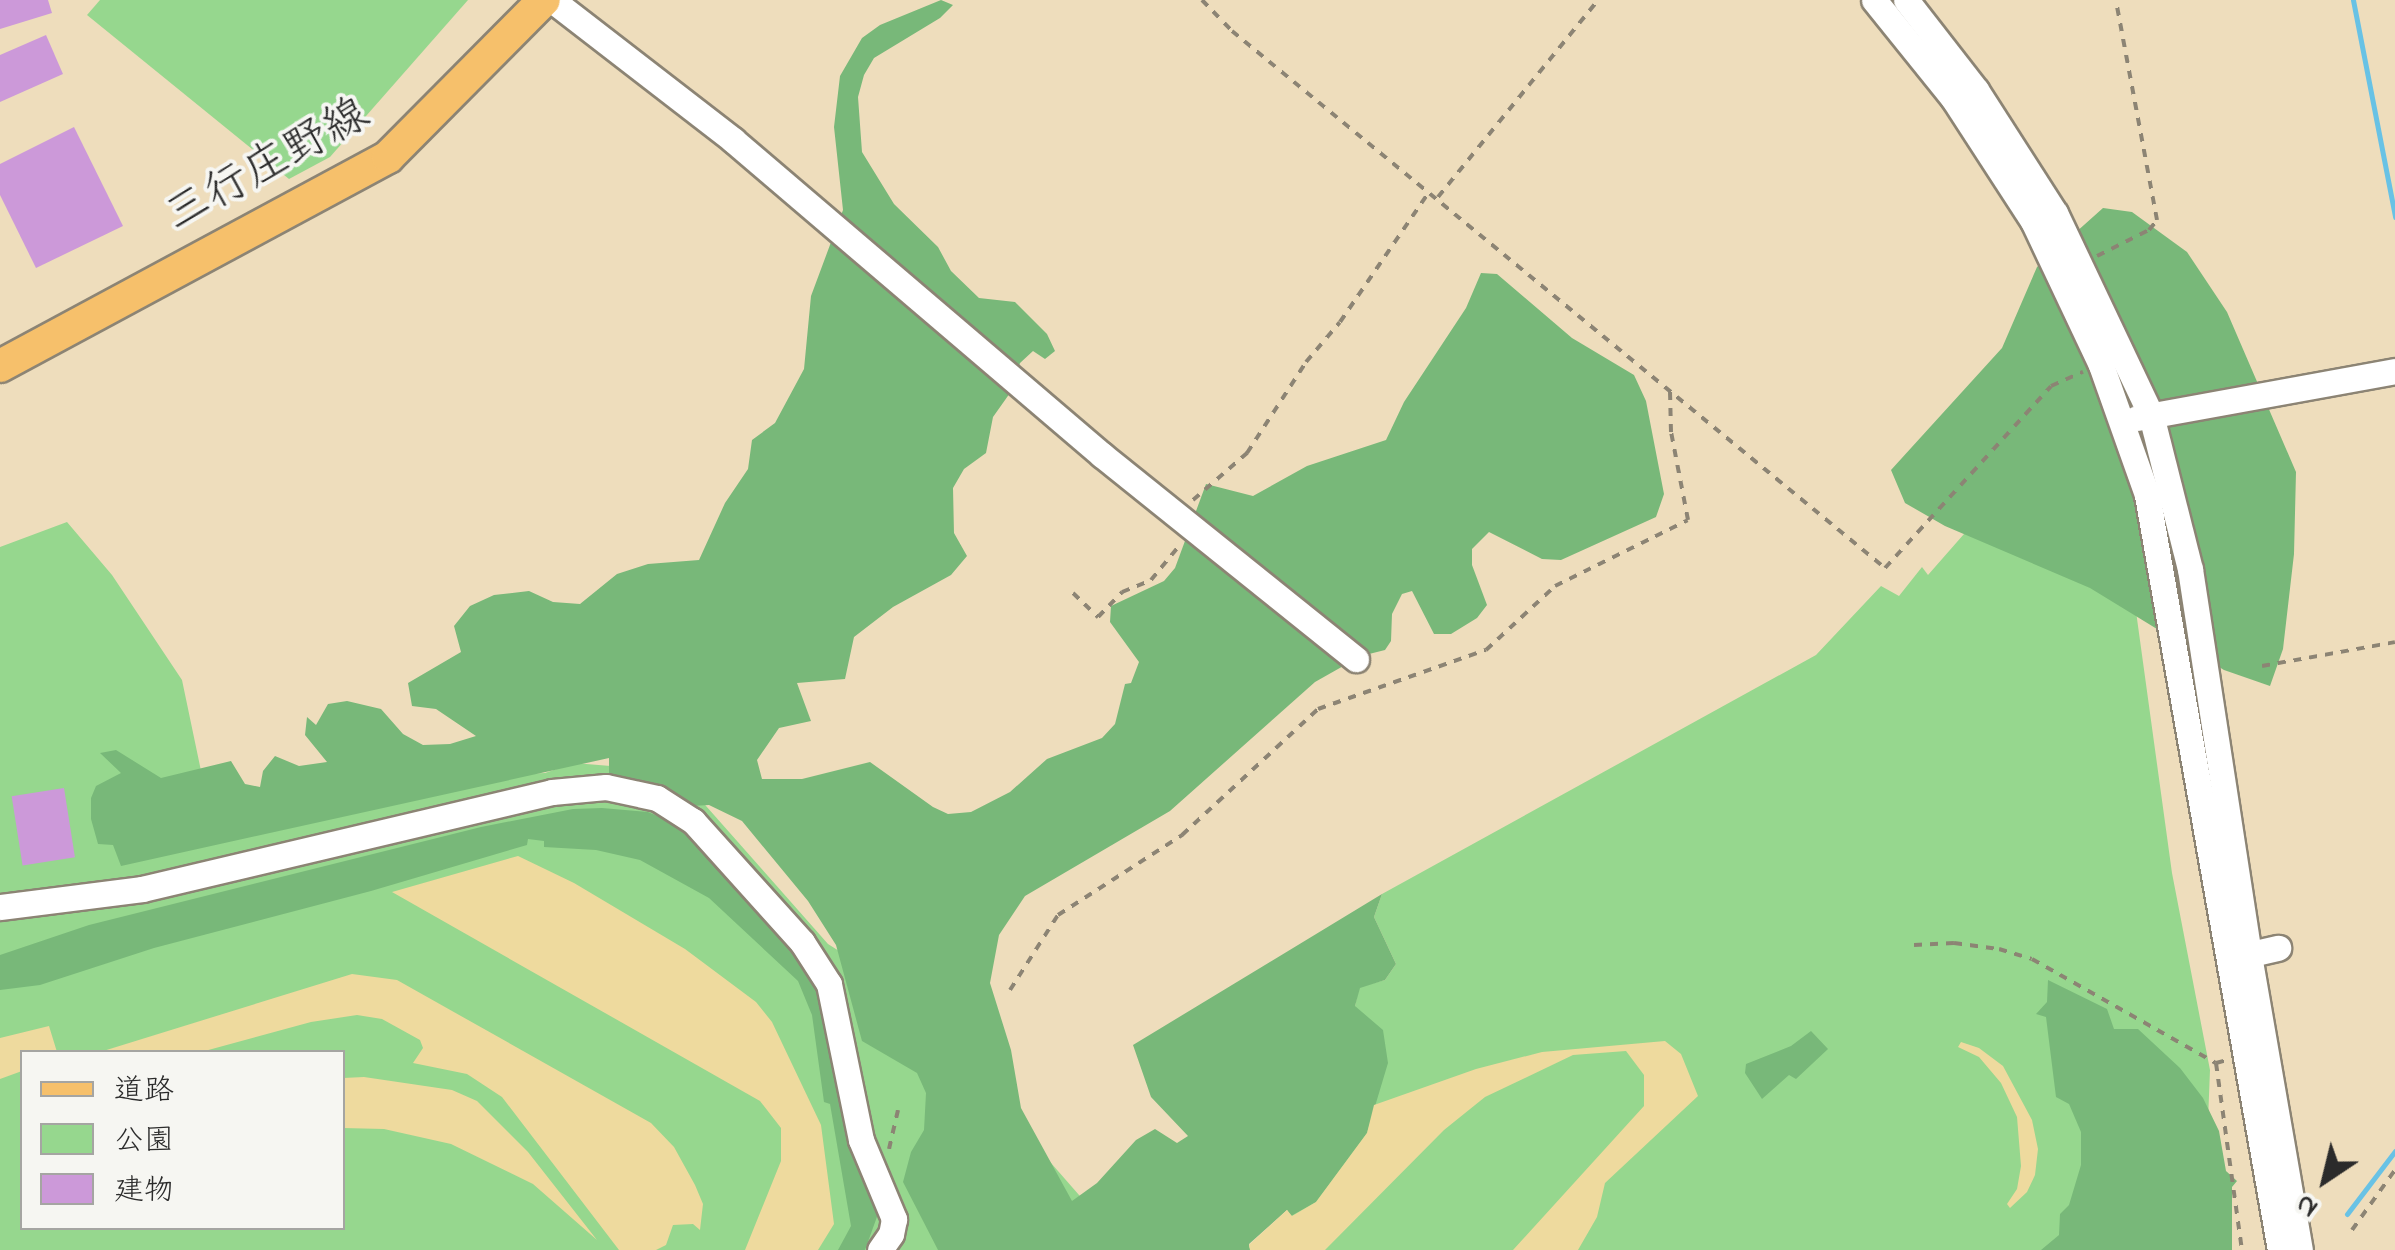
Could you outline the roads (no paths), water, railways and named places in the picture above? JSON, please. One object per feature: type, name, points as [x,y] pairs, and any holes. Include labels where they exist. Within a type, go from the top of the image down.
[{"type":"main road","name":"三行庄野線","points":[[0,366],[388,157],[548,0]]},
{"type":"street","points":[[548,0],[732,140],[1356,659]]},
{"type":"street","points":[[1874,0],[1996,158],[2060,274],[2100,365],[2147,495],[2164,574],[2280,1250]]},
{"type":"street","points":[[1906,0],[1986,105],[2082,263],[2151,415],[2190,569],[2300,1250]]},
{"type":"street","points":[[2122,422],[2395,371]]},
{"type":"street","points":[[0,907],[142,888],[552,792],[606,787],[657,798],[693,821],[802,942],[829,984],[861,1140],[894,1219],[891,1234],[880,1250]]},
{"type":"street","points":[[2251,954],[2278,948]]},
{"type":"waterway","points":[[2353,0],[2395,217]]},
{"type":"waterway","points":[[2347,1214],[2395,1151]]}]
